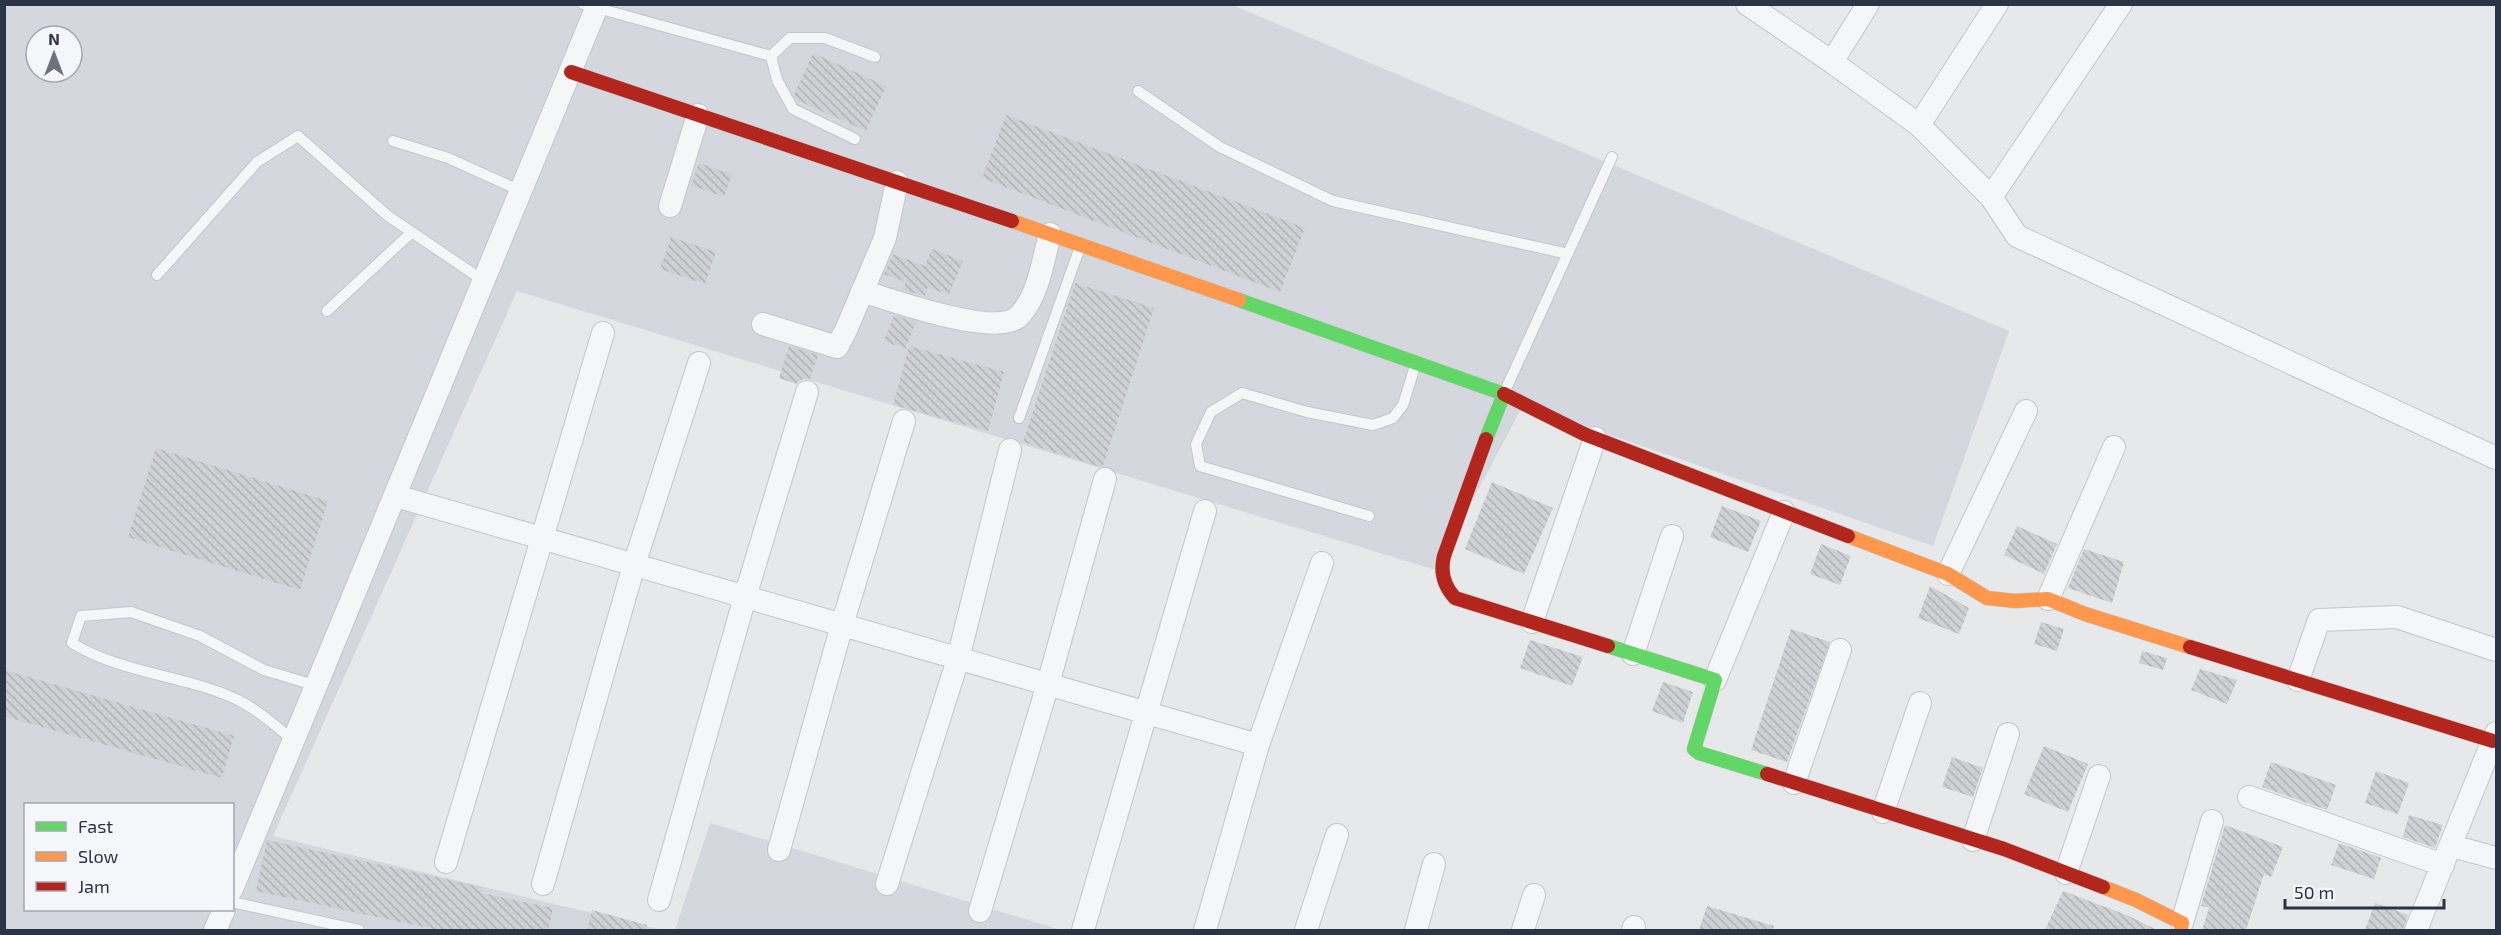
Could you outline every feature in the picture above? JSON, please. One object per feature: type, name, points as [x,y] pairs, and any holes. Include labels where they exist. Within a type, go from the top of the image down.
[{"type":"street","points":[[1747,4],[1918,125],[1990,197],[2017,236],[2496,458]]},
{"type":"street","points":[[1832,62],[1868,4]]},
{"type":"street","points":[[1918,125],[1997,4]]},
{"type":"street","points":[[1990,197],[2121,4]]},
{"type":"street","points":[[237,865],[294,741],[396,496],[571,72],[593,6]]},
{"type":"street","points":[[571,72],[1081,244],[1504,394],[1595,438],[1948,574],[1987,598],[2015,601],[2048,599],[2085,614],[2298,681],[2495,737],[2416,930]]},
{"type":"street","points":[[670,206],[698,115]]},
{"type":"street","points":[[764,324],[837,347],[885,238],[897,182]]},
{"type":"street","points":[[862,291],[963,320],[998,324],[1019,317],[1032,297],[1050,234]]},
{"type":"street","points":[[446,862],[603,333]]},
{"type":"street","points":[[543,884],[634,565],[699,363]]},
{"type":"street","points":[[659,900],[745,597],[807,392]]},
{"type":"street","points":[[1504,394],[1458,512],[1442,569],[1449,593],[1455,598],[1715,681]]},
{"type":"street","points":[[1948,574],[2026,411]]},
{"type":"street","points":[[779,850],[842,625],[904,421]]},
{"type":"street","points":[[1532,622],[1595,438]]},
{"type":"street","points":[[2048,599],[2114,447]]},
{"type":"street","points":[[887,884],[958,659],[1010,450]]},
{"type":"street","points":[[980,911],[1048,684],[1105,479]]},
{"type":"street","points":[[396,496],[1258,746]]},
{"type":"street","points":[[1083,930],[1205,511]]},
{"type":"street","points":[[1784,512],[1715,681],[1694,749],[1699,753],[1973,840],[2066,873],[2136,900],[2182,927],[2212,821]]},
{"type":"street","points":[[1633,654],[1672,536]]},
{"type":"street","points":[[1205,930],[1258,746],[1322,563]]},
{"type":"street","points":[[2298,681],[2319,620],[2397,616],[2496,650]]},
{"type":"street","points":[[1794,783],[1840,650]]},
{"type":"street","points":[[1883,812],[1920,703]]},
{"type":"street","points":[[1973,840],[2008,734]]},
{"type":"street","points":[[2066,873],[2099,776]]},
{"type":"street","points":[[2249,797],[2447,855],[2496,858]]},
{"type":"street","points":[[1306,930],[1336,835]]},
{"type":"street","points":[[1416,930],[1434,864]]},
{"type":"street","points":[[1523,930],[1534,895]]},
{"type":"street","points":[[215,930],[223,911]]},
{"type":"lane","points":[[593,6],[771,56]]},
{"type":"lane","points":[[771,56],[790,38],[825,38],[875,57]]},
{"type":"lane","points":[[771,56],[777,81],[794,109],[855,139]]},
{"type":"lane","points":[[1138,91],[1220,147],[1334,201],[1568,254]]},
{"type":"lane","points":[[157,275],[257,162],[298,136],[388,216],[484,281]]},
{"type":"lane","points":[[393,141],[448,158],[522,191]]},
{"type":"lane","points":[[1504,394],[1612,157]]},
{"type":"lane","points":[[327,311],[412,232]]},
{"type":"lane","points":[[1019,418],[1081,244]]},
{"type":"lane","points":[[1369,516],[1200,465],[1196,444],[1211,412],[1242,393],[1307,412],[1373,425],[1393,418],[1403,405],[1416,363]]},
{"type":"lane","points":[[294,741],[238,700],[93,656],[72,643],[81,615],[131,612],[200,636],[264,670],[317,686]]},
{"type":"lane","points":[[234,902],[359,930]]},
{"type":"shaded area","points":[[5,5],[1232,5],[2009,331],[1933,546],[1523,405],[1436,570],[517,291],[273,836],[662,930],[5,930]]},
{"type":"shaded area","points":[[710,823],[1061,930],[675,930]]},
{"type":"building","points":[[813,53],[886,86],[866,131],[797,100],[794,95]]},
{"type":"building","points":[[1006,115],[1305,228],[1280,292],[982,178]]},
{"type":"building","points":[[699,163],[732,175],[724,197],[691,185]]},
{"type":"building","points":[[671,237],[716,252],[705,284],[660,269]]},
{"type":"building","points":[[932,249],[963,261],[949,295],[928,287],[925,296],[903,290],[906,282],[884,274],[893,254],[925,266]]},
{"type":"building","points":[[1075,283],[1154,308],[1103,466],[1100,467],[1023,442]]},
{"type":"building","points":[[894,315],[916,322],[905,349],[884,341]]},
{"type":"building","points":[[789,346],[818,355],[810,379],[803,379],[796,384],[779,378]]},
{"type":"building","points":[[909,346],[1004,372],[988,431],[893,405]]},
{"type":"building","points":[[156,448],[328,501],[300,590],[128,537]]},
{"type":"building","points":[[1492,482],[1553,508],[1524,574],[1465,549]]},
{"type":"building","points":[[1722,506],[1761,521],[1748,552],[1710,537]]},
{"type":"building","points":[[2017,526],[2057,544],[2044,574],[2004,555]]},
{"type":"building","points":[[1821,544],[1851,556],[1840,585],[1810,574]]},
{"type":"building","points":[[2084,549],[2124,562],[2112,603],[2068,588]]},
{"type":"building","points":[[1930,586],[1969,608],[1959,634],[1918,618]]},
{"type":"building","points":[[2041,622],[2064,629],[2057,651],[2034,644]]},
{"type":"building","points":[[1791,629],[1830,642],[1787,762],[1751,750]]},
{"type":"building","points":[[1530,640],[1583,657],[1572,686],[1520,668]]},
{"type":"building","points":[[2142,651],[2167,658],[2163,670],[2139,663]]},
{"type":"building","points":[[2200,669],[2237,680],[2227,704],[2191,690]]},
{"type":"building","points":[[4,670],[234,736],[222,778],[4,716]]},
{"type":"building","points":[[1663,682],[1693,692],[1683,723],[1652,711]]},
{"type":"building","points":[[2044,746],[2088,764],[2068,812],[2024,794]]},
{"type":"building","points":[[1952,757],[1983,768],[1973,797],[1942,787]]},
{"type":"building","points":[[2271,762],[2336,785],[2327,810],[2262,787]]},
{"type":"building","points":[[2376,771],[2409,783],[2398,814],[2365,803]]},
{"type":"building","points":[[2409,815],[2443,825],[2435,848],[2403,837]]},
{"type":"building","points":[[2225,825],[2283,847],[2271,877],[2264,874],[2246,930],[2202,930],[2209,908],[2201,906]]},
{"type":"building","points":[[267,840],[482,887],[481,893],[553,908],[548,930],[438,930],[256,891]]},
{"type":"building","points":[[2339,843],[2381,858],[2374,879],[2331,865]]},
{"type":"building","points":[[2063,891],[2129,916],[2157,930],[2045,930]]},
{"type":"building","points":[[2375,903],[2408,915],[2403,930],[2365,930]]},
{"type":"building","points":[[1707,906],[1774,926],[1773,930],[1699,930]]},
{"type":"building","points":[[592,910],[647,925],[647,930],[587,930]]},
{"type":"traffic: fast","points":[[1239,300],[1504,394],[1486,439]]},
{"type":"traffic: fast","points":[[1608,646],[1715,680],[1694,749],[1699,753],[1767,774]]},
{"type":"traffic: slow","points":[[1012,221],[1239,300]]},
{"type":"traffic: slow","points":[[1848,536],[1948,574],[1987,598],[2015,601],[2048,599],[2085,614],[2190,647]]},
{"type":"traffic: slow","points":[[2103,887],[2136,900],[2182,923],[2181,930]]},
{"type":"traffic: jam","points":[[571,72],[1012,221]]},
{"type":"traffic: jam","points":[[1504,394],[1584,434],[1848,536]]},
{"type":"traffic: jam","points":[[1486,439],[1444,556],[1443,573],[1448,589],[1455,598],[1608,646]]},
{"type":"traffic: jam","points":[[2190,647],[2493,741]]},
{"type":"traffic: jam","points":[[1767,774],[2004,849],[2103,887]]}]
